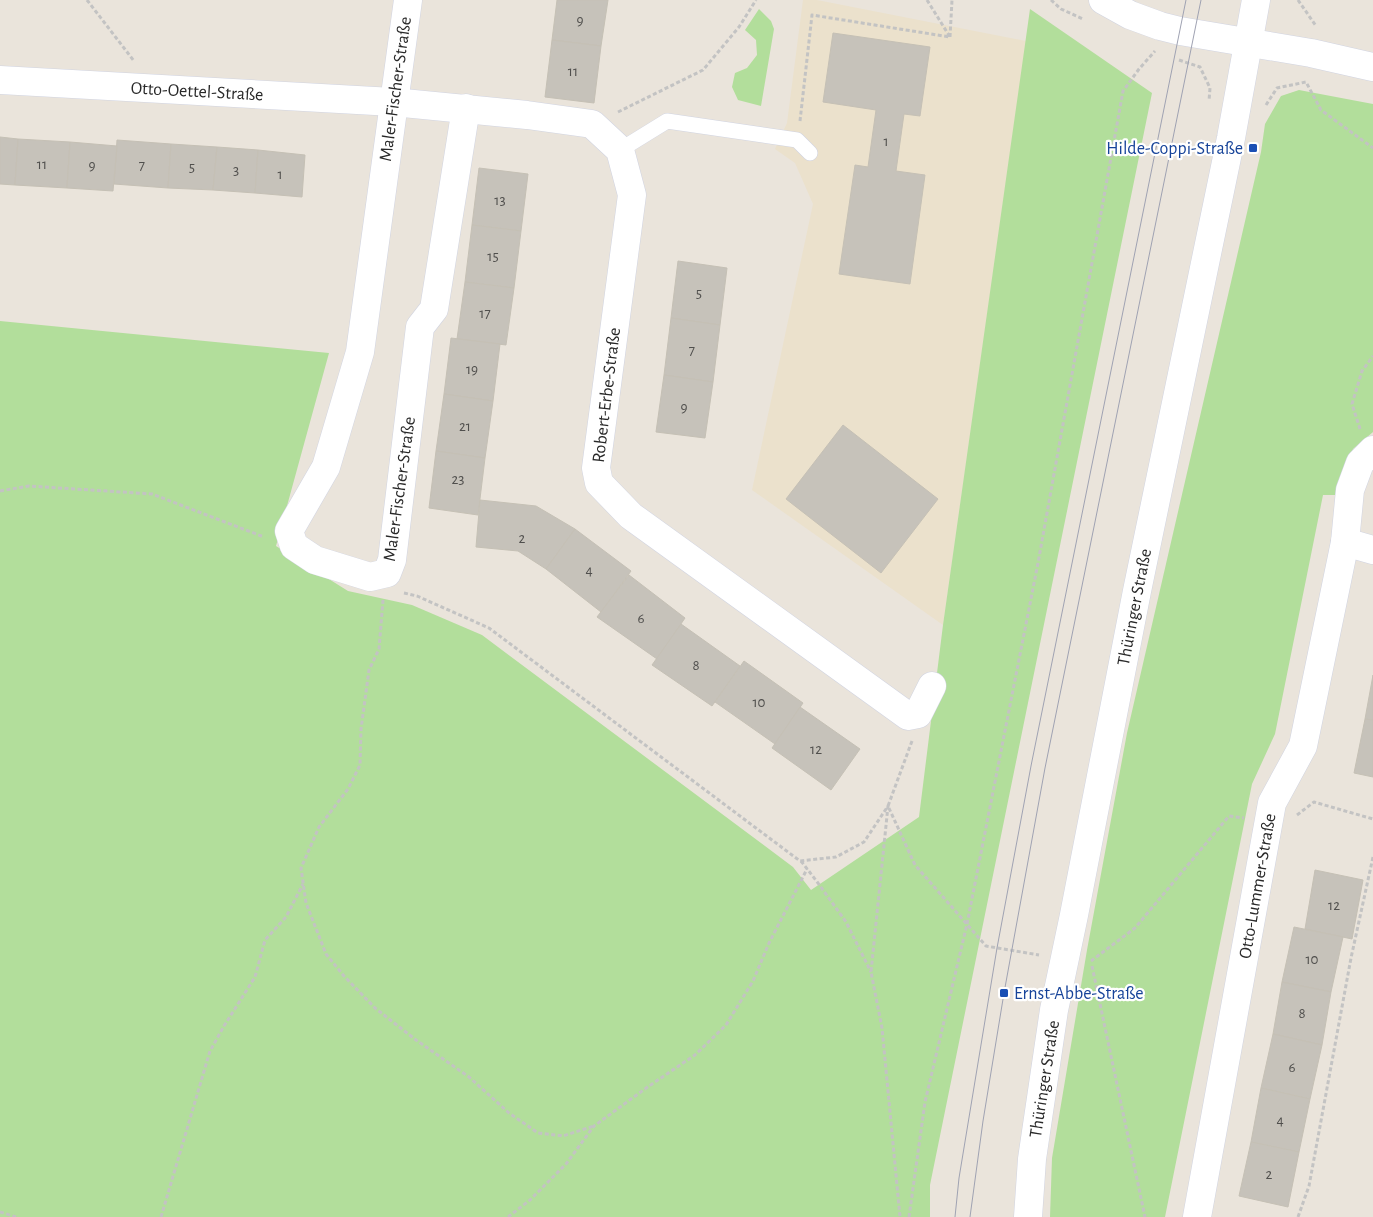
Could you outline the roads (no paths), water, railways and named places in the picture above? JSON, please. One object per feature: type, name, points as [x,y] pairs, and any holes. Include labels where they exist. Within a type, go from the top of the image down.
[{"type":"street","name":"Maler-Fischer-Straße","points":[[408,0],[360,352],[326,467],[289,531],[294,546],[314,560],[385,581],[392,560],[420,327],[434,309],[466,108]]},
{"type":"street","name":"Thüringer Straße","points":[[1028,1217],[1032,1159],[1054,1010],[1078,960],[1136,594],[1235,116],[1256,0]]},
{"type":"street","points":[[1095,10],[1130,15],[1154,42],[1180,31],[1311,53],[1373,67]]},
{"type":"street","name":"Otto-Oettel-Straße","points":[[0,80],[393,102]]},
{"type":"street","points":[[393,102],[466,108],[592,124],[620,150]]},
{"type":"street","name":"Robert-Erbe-Straße","points":[[620,150],[632,195],[596,468],[599,483],[631,516],[908,716],[918,714],[932,686]]},
{"type":"street","name":"Otto-Lummer-Straße","points":[[1197,1217],[1272,804],[1303,746],[1345,542],[1350,490],[1367,442]]},
{"type":"street","points":[[1345,542],[1373,550]]},
{"type":"lane","points":[[620,150],[666,121],[797,140],[810,153]]},
{"type":"tram line","points":[[955,1217],[959,1178],[997,948],[1031,766],[1186,0]]},
{"type":"tram line","points":[[970,1217],[983,1121],[1004,993],[1045,768],[1201,0]]},
{"type":"place","name":"Hilde-Coppi-Straße","points":[[1253,148]]},
{"type":"place","name":"Ernst-Abbe-Straße","points":[[1004,993]]}]
